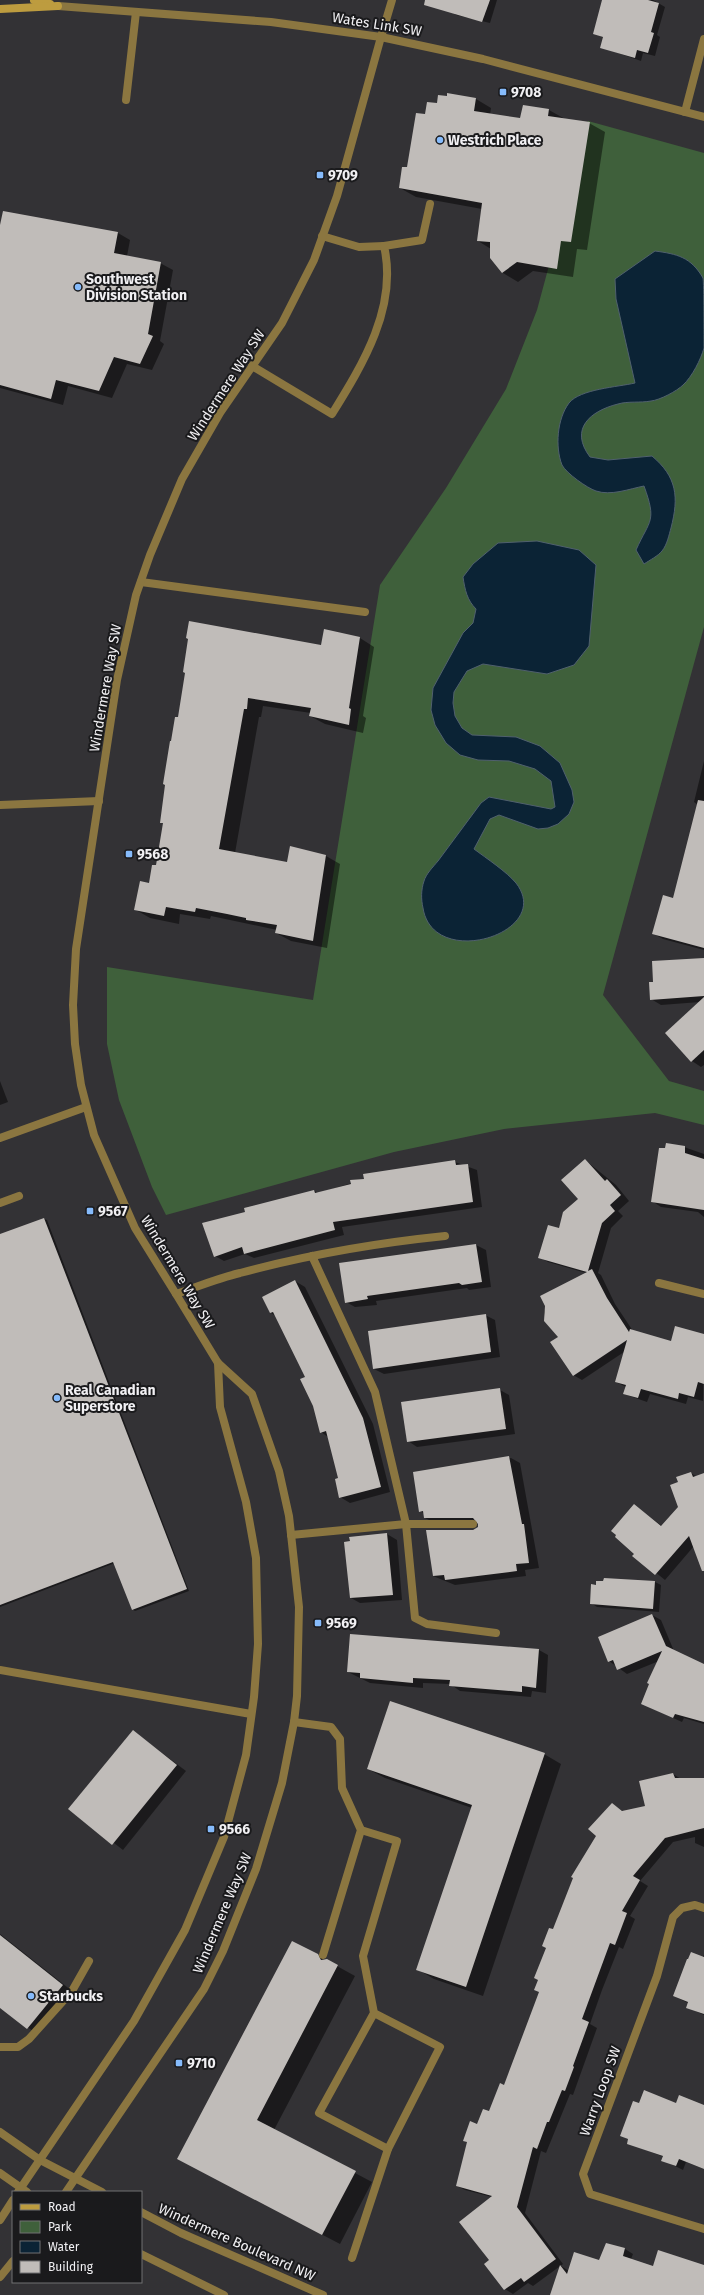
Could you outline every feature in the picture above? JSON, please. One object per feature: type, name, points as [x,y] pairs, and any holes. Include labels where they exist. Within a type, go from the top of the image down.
[{"type":"main road","points":[[34,0],[58,6]]},
{"type":"main road","points":[[0,9],[58,6]]},
{"type":"street","name":"Windermere Way SW","points":[[67,2191],[204,1989],[223,1951],[256,1869],[282,1783],[294,1722],[297,1696],[299,1607],[291,1535],[279,1471],[252,1394],[218,1363],[135,1228],[94,1135],[86,1107],[75,1044],[73,1005],[76,949],[117,680],[141,582],[150,555],[182,479],[220,413],[282,323],[314,260],[337,196],[392,0]]},
{"type":"street","name":"Wates Link SW","points":[[58,6],[271,22],[381,37],[476,57],[704,117]]},
{"type":"street","points":[[126,100],[136,12]]},
{"type":"street","points":[[685,112],[704,39]]},
{"type":"street","points":[[322,236],[359,247],[384,246],[422,240],[430,204]]},
{"type":"street","points":[[252,366],[332,414],[362,365],[383,311],[388,264],[384,246]]},
{"type":"street","points":[[141,582],[365,612]]},
{"type":"street","points":[[0,804],[99,801]]},
{"type":"street","points":[[0,1138],[86,1107]]},
{"type":"street","points":[[0,1203],[18,1196]]},
{"type":"street","points":[[176,1294],[238,1273],[312,1256],[385,1242],[445,1236]]},
{"type":"street","points":[[312,1256],[375,1392],[406,1524],[415,1618],[427,1624],[496,1633]]},
{"type":"street","points":[[659,1283],[704,1294]]},
{"type":"street","name":"Windermere Way SW","points":[[22,2191],[40,2160],[134,2021],[185,1930],[224,1837],[246,1754],[258,1644],[256,1558],[246,1502],[220,1407],[218,1363]]},
{"type":"street","points":[[291,1535],[406,1524],[473,1524]]},
{"type":"street","points":[[0,1670],[251,1714]]},
{"type":"street","points":[[294,1722],[331,1727],[340,1739],[342,1788],[360,1830],[323,1955]]},
{"type":"street","points":[[360,1830],[398,1841],[362,1956],[374,2013],[319,2114],[388,2150]]},
{"type":"street","name":"Warry Loop SW","points":[[704,1908],[695,1905],[682,1908],[673,1917],[657,1976],[583,2174],[590,2194],[704,2229]]},
{"type":"street","points":[[0,2048],[18,2047],[29,2039],[72,1991],[89,1961]]},
{"type":"street","points":[[352,2258],[388,2150],[440,2047],[374,2013]]},
{"type":"street","points":[[0,2132],[40,2160],[100,2191]]},
{"type":"street","points":[[0,2173],[22,2191]]},
{"type":"street","points":[[0,2220],[12,2202]]},
{"type":"street","name":"Windermere Boulevard NW","points":[[142,2212],[209,2245],[323,2295]]},
{"type":"street","points":[[142,2254],[224,2295]]},
{"type":"street","points":[[0,2277],[12,2262]]},
{"type":"green space","points":[[588,121],[704,153],[704,627],[603,995],[669,1081],[704,1091],[704,1125],[655,1113],[504,1129],[394,1152],[166,1215],[152,1187],[119,1100],[107,1044],[107,967],[313,1000],[380,585],[446,488],[506,389],[537,310]]},
{"type":"water","points":[[655,251],[677,255],[683,258],[694,265],[703,278],[704,348],[701,357],[690,377],[677,390],[663,397],[647,402],[622,403],[608,407],[591,416],[582,430],[584,447],[590,457],[608,460],[652,456],[667,472],[671,480],[674,488],[675,507],[668,540],[664,549],[660,553],[644,564],[636,550],[648,526],[651,514],[644,486],[608,493],[596,491],[587,487],[577,480],[562,465],[558,450],[558,433],[565,410],[574,398],[600,389],[635,383],[616,299],[615,279]]},
{"type":"water","points":[[537,541],[579,550],[596,565],[589,646],[574,665],[547,674],[483,664],[467,671],[454,692],[453,703],[455,716],[462,728],[472,735],[516,737],[540,746],[560,763],[572,790],[574,802],[569,814],[558,824],[548,828],[538,829],[499,815],[490,819],[474,849],[502,870],[516,883],[524,901],[519,917],[506,929],[488,938],[467,941],[447,938],[431,927],[423,908],[423,884],[428,873],[481,803],[489,797],[551,809],[555,807],[551,781],[535,769],[509,761],[478,760],[460,755],[446,743],[435,725],[431,710],[433,688],[463,633],[473,623],[476,609],[470,602],[463,577],[473,564],[498,543]]},
{"type":"building","points":[[425,0],[490,0],[482,22],[424,5]]},
{"type":"building","points":[[602,0],[648,0],[659,3],[651,32],[654,33],[648,53],[637,50],[635,58],[600,48],[603,37],[593,34]]},
{"type":"building","points":[[447,93],[476,98],[474,111],[520,118],[523,105],[549,109],[548,116],[590,122],[571,242],[561,241],[557,269],[517,262],[502,273],[490,258],[490,242],[477,241],[482,203],[399,188],[402,167],[407,167],[416,113],[425,114],[427,102],[437,103],[438,95],[447,96]]},
{"type":"building","name":"Southwest Division Station","points":[[3,211],[118,232],[114,253],[161,262],[148,334],[153,336],[140,364],[114,357],[99,391],[56,380],[51,399],[0,385],[0,225]]},
{"type":"building","points":[[189,621],[321,645],[324,629],[360,637],[349,708],[351,709],[349,725],[309,716],[311,708],[248,698],[247,709],[244,709],[219,849],[287,862],[290,846],[326,855],[313,941],[275,933],[277,925],[246,920],[246,918],[196,908],[195,912],[166,907],[164,916],[134,910],[140,881],[149,883],[152,865],[156,865],[163,823],[160,823],[165,785],[163,784],[175,717],[178,717],[185,673],[183,672]]},
{"type":"building","points":[[698,800],[704,801],[704,948],[652,934],[663,895],[673,898]]},
{"type":"building","points":[[704,958],[704,996],[650,1000],[649,982],[653,982],[652,961]]},
{"type":"building","points":[[704,997],[704,1050],[691,1062],[665,1033]]},
{"type":"building","points":[[666,1143],[685,1146],[685,1153],[704,1159],[704,1210],[651,1202],[659,1148],[665,1148]]},
{"type":"building","points":[[585,1159],[605,1181],[607,1179],[621,1195],[610,1205],[615,1211],[602,1223],[588,1271],[592,1269],[607,1298],[629,1332],[630,1329],[671,1341],[675,1326],[704,1334],[704,1384],[698,1382],[694,1397],[679,1393],[678,1399],[641,1389],[638,1398],[623,1394],[626,1385],[615,1382],[627,1340],[573,1376],[550,1342],[558,1337],[544,1321],[545,1306],[540,1296],[587,1272],[538,1258],[548,1225],[559,1228],[563,1212],[578,1199],[561,1180]]},
{"type":"building","points":[[455,1160],[456,1165],[468,1164],[473,1202],[333,1222],[335,1230],[244,1254],[242,1247],[214,1257],[202,1223],[245,1212],[244,1208],[314,1190],[315,1193],[351,1184],[350,1180],[364,1179],[363,1174]]},
{"type":"building","name":"Real Canadian Superstore","points":[[44,1218],[187,1589],[132,1610],[113,1562],[0,1605],[0,1234]]},
{"type":"building","points":[[476,1244],[482,1282],[462,1285],[459,1283],[367,1296],[368,1299],[345,1303],[339,1263]]},
{"type":"building","points":[[295,1280],[363,1418],[381,1487],[339,1498],[335,1479],[338,1478],[326,1431],[320,1433],[313,1406],[300,1379],[305,1377],[273,1312],[270,1313],[262,1297]]},
{"type":"building","points":[[486,1314],[491,1352],[373,1369],[368,1331]]},
{"type":"building","points":[[500,1388],[506,1429],[407,1442],[401,1402]]},
{"type":"building","points":[[509,1456],[522,1524],[524,1524],[529,1563],[516,1564],[517,1571],[445,1580],[444,1575],[433,1576],[426,1530],[473,1530],[478,1527],[478,1524],[473,1518],[424,1518],[423,1511],[419,1512],[413,1472]]},
{"type":"building","points":[[691,1472],[693,1477],[704,1473],[704,1571],[702,1571],[689,1536],[655,1575],[632,1556],[634,1554],[615,1537],[616,1535],[611,1531],[634,1504],[661,1526],[678,1507],[670,1485],[678,1482],[676,1477]]},
{"type":"building","points":[[387,1533],[393,1595],[350,1598],[344,1542],[350,1541],[349,1537]]},
{"type":"building","points":[[604,1578],[655,1581],[653,1609],[590,1604],[591,1584],[596,1585],[596,1581],[603,1581]]},
{"type":"building","points":[[652,1614],[666,1646],[704,1664],[704,1722],[675,1714],[673,1718],[641,1704],[649,1684],[647,1683],[662,1651],[617,1670],[613,1660],[608,1662],[598,1637]]},
{"type":"building","points":[[350,1634],[539,1649],[536,1688],[522,1686],[522,1692],[449,1686],[450,1680],[413,1678],[413,1683],[360,1678],[360,1673],[347,1672]]},
{"type":"building","points":[[390,1701],[545,1753],[466,1987],[416,1970],[472,1805],[367,1769]]},
{"type":"building","points":[[133,1730],[177,1765],[112,1845],[68,1809]]},
{"type":"building","points":[[673,1773],[675,1778],[704,1778],[704,1828],[665,1838],[633,1876],[640,1880],[622,1911],[627,1913],[615,1945],[610,1943],[582,2019],[589,2022],[565,2091],[562,2090],[549,2122],[547,2122],[537,2149],[533,2147],[517,2207],[556,2259],[524,2282],[521,2278],[504,2290],[484,2264],[489,2260],[459,2222],[492,2196],[456,2186],[467,2142],[463,2141],[470,2121],[477,2124],[483,2109],[489,2111],[500,2083],[504,2085],[539,1992],[534,1990],[538,1980],[534,1978],[546,1948],[542,1946],[549,1928],[553,1929],[573,1878],[571,1877],[596,1836],[588,1829],[612,1803],[622,1811],[645,1806],[639,1781]]},
{"type":"building","name":"Starbucks","points":[[0,1935],[63,1985],[27,2029],[0,2008]]},
{"type":"building","points":[[292,1941],[318,1954],[321,1960],[327,1959],[338,1965],[257,2120],[356,2171],[322,2235],[177,2159]]},
{"type":"building","points":[[691,1952],[704,1957],[704,2014],[686,2008],[688,2002],[673,1996]]},
{"type":"building","points":[[644,2090],[676,2103],[679,2095],[704,2105],[704,2169],[679,2159],[676,2166],[661,2161],[663,2156],[627,2144],[628,2139],[620,2136],[633,2101],[639,2103]]},
{"type":"building","points":[[606,2243],[625,2248],[623,2256],[653,2266],[658,2250],[704,2265],[704,2295],[550,2295],[560,2265],[567,2274],[574,2252],[599,2260]]},
{"type":"place","name":"9708","points":[[503,92]]},
{"type":"place","name":"Westrich Place","points":[[440,140]]},
{"type":"place","name":"9709","points":[[320,175]]},
{"type":"place","name":"Southwest Division Station","points":[[78,287]]},
{"type":"place","name":"9568","points":[[129,854]]},
{"type":"place","name":"9567","points":[[90,1211]]},
{"type":"place","name":"Real Canadian Superstore","points":[[57,1398]]},
{"type":"place","name":"9569","points":[[318,1623]]},
{"type":"place","name":"9566","points":[[211,1829]]},
{"type":"place","name":"Starbucks","points":[[31,1996]]},
{"type":"place","name":"9710","points":[[179,2063]]}]
